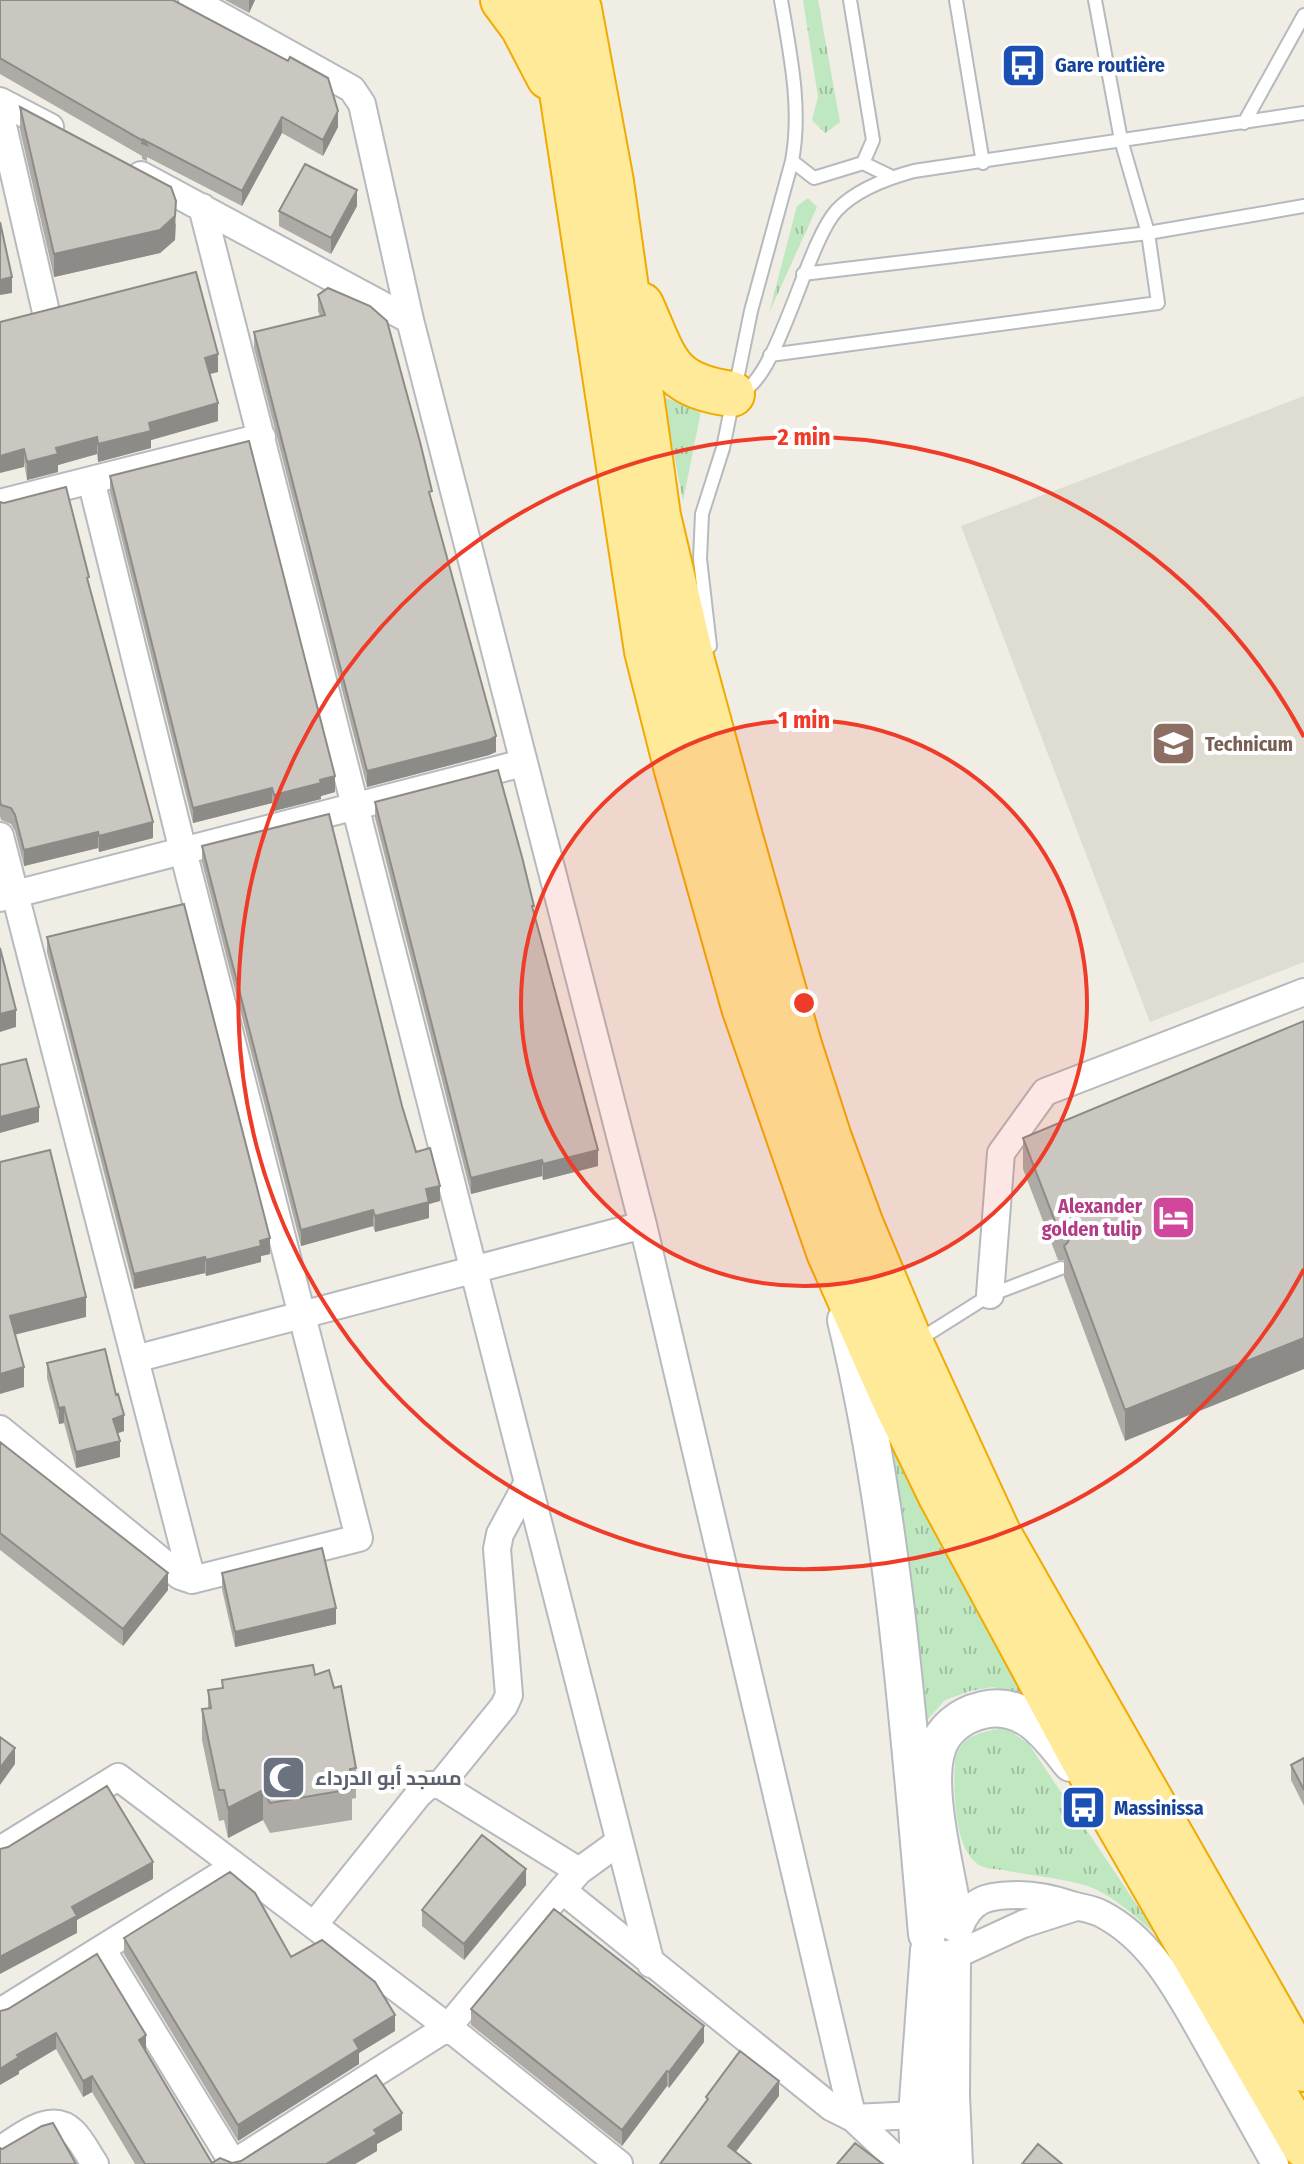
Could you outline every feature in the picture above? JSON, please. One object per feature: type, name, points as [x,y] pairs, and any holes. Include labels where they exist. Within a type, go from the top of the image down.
[{"type":"highway","points":[[503,0],[523,27],[549,76],[569,135]]},
{"type":"highway","points":[[548,0],[647,651],[744,1007],[829,1252],[940,1494],[1114,1816],[1304,2145]]},
{"type":"highway","points":[[578,0],[624,268],[658,516],[692,661],[735,819],[799,1045],[829,1138],[861,1225],[911,1344],[998,1533],[1304,2069]]},
{"type":"highway","points":[[589,63],[594,0]]},
{"type":"highway","points":[[624,268],[673,369],[686,382],[703,390],[732,394]]},
{"type":"main road","points":[[829,1252],[854,1354],[885,1529],[912,1761],[947,1941],[917,2115],[919,2164]]},
{"type":"main road","points":[[954,2164],[947,1941],[933,1777],[936,1752],[943,1737],[962,1717],[993,1707],[1016,1711],[1043,1729],[1114,1816]]},
{"type":"street","points":[[192,0],[352,89],[362,104],[410,320],[643,1225],[853,2118]]},
{"type":"street","points":[[0,101],[67,136]]},
{"type":"street","points":[[0,113],[46,312]]},
{"type":"street","points":[[121,164],[410,320]]},
{"type":"street","points":[[202,207],[205,270],[262,437],[651,1964]]},
{"type":"street","points":[[15,319],[76,304]]},
{"type":"street","points":[[0,503],[262,437]]},
{"type":"street","points":[[0,1429],[180,1576],[192,1580],[359,1538],[91,480]]},
{"type":"street","points":[[7,896],[523,763]]},
{"type":"street","points":[[0,836],[7,896],[135,1359],[192,1580]]},
{"type":"street","points":[[990,1295],[1001,1153],[1045,1092],[1304,992]]},
{"type":"street","points":[[135,1359],[643,1225]]},
{"type":"street","points":[[440,1785],[504,1706],[509,1695],[497,1549],[500,1534],[527,1484]]},
{"type":"street","points":[[0,1850],[118,1777],[448,2027],[619,2164]]},
{"type":"street","points":[[314,1925],[418,1795],[429,1785],[440,1785],[570,1880],[651,1964],[831,2107],[853,2118],[902,2164]]},
{"type":"street","points":[[102,1949],[232,2164],[448,2027],[570,1880],[619,1842]]},
{"type":"street","points":[[0,2012],[235,1866]]},
{"type":"street","points":[[947,1941],[974,1904],[993,1896],[1046,1896],[1100,1913],[1129,1932],[1154,1957],[1178,1990],[1275,2164]]},
{"type":"street","points":[[947,1941],[1023,1924],[1076,1907]]},
{"type":"street","points":[[853,2118],[917,2115]]},
{"type":"street","points":[[0,2150],[39,2126],[57,2123],[73,2131],[95,2164]]},
{"type":"lane","points":[[711,654],[700,559],[702,514],[723,448],[751,311],[797,132],[781,0]]},
{"type":"lane","points":[[850,0],[873,140],[863,163]]},
{"type":"lane","points":[[956,0],[983,163]]},
{"type":"lane","points":[[770,355],[1158,303],[1148,233],[1121,140],[1095,0]]},
{"type":"lane","points":[[1244,123],[1304,15]]},
{"type":"lane","points":[[732,394],[745,391],[756,379],[790,315],[818,241],[837,210],[859,193],[892,177],[914,171],[1304,113]]},
{"type":"lane","points":[[792,161],[814,178],[863,163],[892,177]]},
{"type":"lane","points":[[803,274],[1148,233],[1304,206]]},
{"type":"lane","points":[[720,714],[735,819]]},
{"type":"lane","points":[[911,1344],[990,1295],[1061,1268]]},
{"type":"shaded area","name":"Technicum","points":[[1304,396],[1304,962],[1150,1022],[961,526]]},
{"type":"green space","points":[[803,0],[818,0],[840,122],[825,133],[812,120],[818,97]]},
{"type":"green space","points":[[808,198],[817,207],[769,313],[797,206]]},
{"type":"green space","points":[[663,397],[701,411],[683,501]]},
{"type":"green space","points":[[884,1430],[1025,1695],[993,1687],[970,1691],[945,1700],[921,1727]]},
{"type":"green space","points":[[1005,1728],[1028,1743],[1157,1935],[1122,1905],[1092,1888],[984,1867],[971,1857],[964,1846],[957,1818],[954,1774],[957,1753],[973,1736]]},
{"type":"building","points":[[0,0],[173,0],[288,61],[290,57],[328,78],[338,111],[323,140],[282,117],[242,191],[144,140],[147,145],[142,143],[0,58]]},
{"type":"building","points":[[20,107],[171,187],[176,201],[175,216],[160,230],[54,254]]},
{"type":"building","points":[[305,164],[357,190],[331,238],[279,211]]},
{"type":"building","points":[[0,222],[12,277],[0,280]]},
{"type":"building","points":[[196,272],[218,354],[205,358],[218,403],[149,423],[151,431],[98,444],[97,437],[56,448],[58,454],[27,462],[24,449],[0,456],[0,322]]},
{"type":"building","points":[[328,288],[370,306],[387,321],[420,442],[432,491],[429,492],[496,736],[367,771],[254,332],[325,315],[318,295]]},
{"type":"building","points":[[249,441],[335,776],[320,780],[321,783],[274,795],[272,788],[193,808],[110,476]]},
{"type":"building","points":[[66,487],[87,578],[153,822],[24,850],[15,815],[0,801],[0,502]]},
{"type":"building","points":[[498,770],[598,1150],[471,1178],[375,802]]},
{"type":"building","points":[[329,814],[402,1106],[416,1152],[430,1148],[440,1186],[426,1189],[429,1202],[375,1216],[373,1210],[301,1230],[202,846]]},
{"type":"building","points":[[184,904],[270,1238],[260,1241],[261,1246],[134,1274],[47,937]]},
{"type":"building","points":[[0,948],[16,1010],[0,1014]]},
{"type":"building","name":"Alexander golden tulip","points":[[1304,1021],[1304,1338],[1125,1410],[1064,1246],[1070,1235],[1066,1230],[1058,1229],[1023,1138]]},
{"type":"building","points":[[26,1059],[39,1107],[0,1117],[0,1065]]},
{"type":"building","points":[[50,1150],[86,1297],[10,1316],[24,1367],[0,1374],[0,1162]]},
{"type":"building","points":[[105,1349],[124,1415],[113,1419],[120,1441],[76,1452],[64,1407],[59,1408],[47,1363]]},
{"type":"building","points":[[0,1442],[168,1573],[123,1629],[0,1533]]},
{"type":"building","points":[[322,1548],[336,1608],[235,1632],[222,1573]]},
{"type":"building","points":[[313,1665],[315,1675],[329,1670],[334,1688],[341,1686],[356,1768],[350,1769],[352,1789],[270,1803],[263,1790],[228,1808],[224,1790],[219,1790],[202,1709],[211,1708],[208,1690],[223,1688],[222,1680]]},
{"type":"building","points":[[0,1737],[15,1748],[0,1768]]},
{"type":"building","points":[[1304,1758],[1304,1790],[1291,1765]]},
{"type":"building","points":[[107,1786],[153,1862],[72,1907],[77,1916],[0,1957],[0,1849]]},
{"type":"building","points":[[482,1835],[526,1869],[464,1944],[422,1910]]},
{"type":"building","points":[[230,1872],[255,1893],[291,1957],[322,1940],[375,1982],[395,2015],[354,2040],[359,2049],[238,2125],[124,1938]]},
{"type":"building","points":[[554,1909],[704,2026],[622,2130],[471,2009]]},
{"type":"building","points":[[97,1954],[146,2035],[139,2040],[212,2163],[220,2158],[232,2163],[241,2161],[376,2075],[402,2113],[374,2130],[377,2134],[326,2164],[145,2164],[92,2076],[83,2081],[56,2033],[17,2055],[19,2057],[0,2069],[0,2011]]},
{"type":"building","points":[[740,2051],[779,2081],[728,2146],[751,2164],[660,2164],[708,2099],[706,2097]]},
{"type":"building","points":[[53,2123],[76,2164],[0,2164],[0,2148]]},
{"type":"building","points":[[855,2143],[883,2164],[837,2164]]},
{"type":"building","points":[[1038,2144],[1062,2164],[1022,2164]]},
{"type":"place","name":"Gare routière","points":[[1024,65]]},
{"type":"place","name":"Technicum","points":[[1174,744]]},
{"type":"place","name":"Alexander golden tulip","points":[[1173,1218]]},
{"type":"place","name":"مسجد أبو الدرداء","points":[[284,1778]]},
{"type":"place","name":"Massinissa","points":[[1083,1808]]}]
